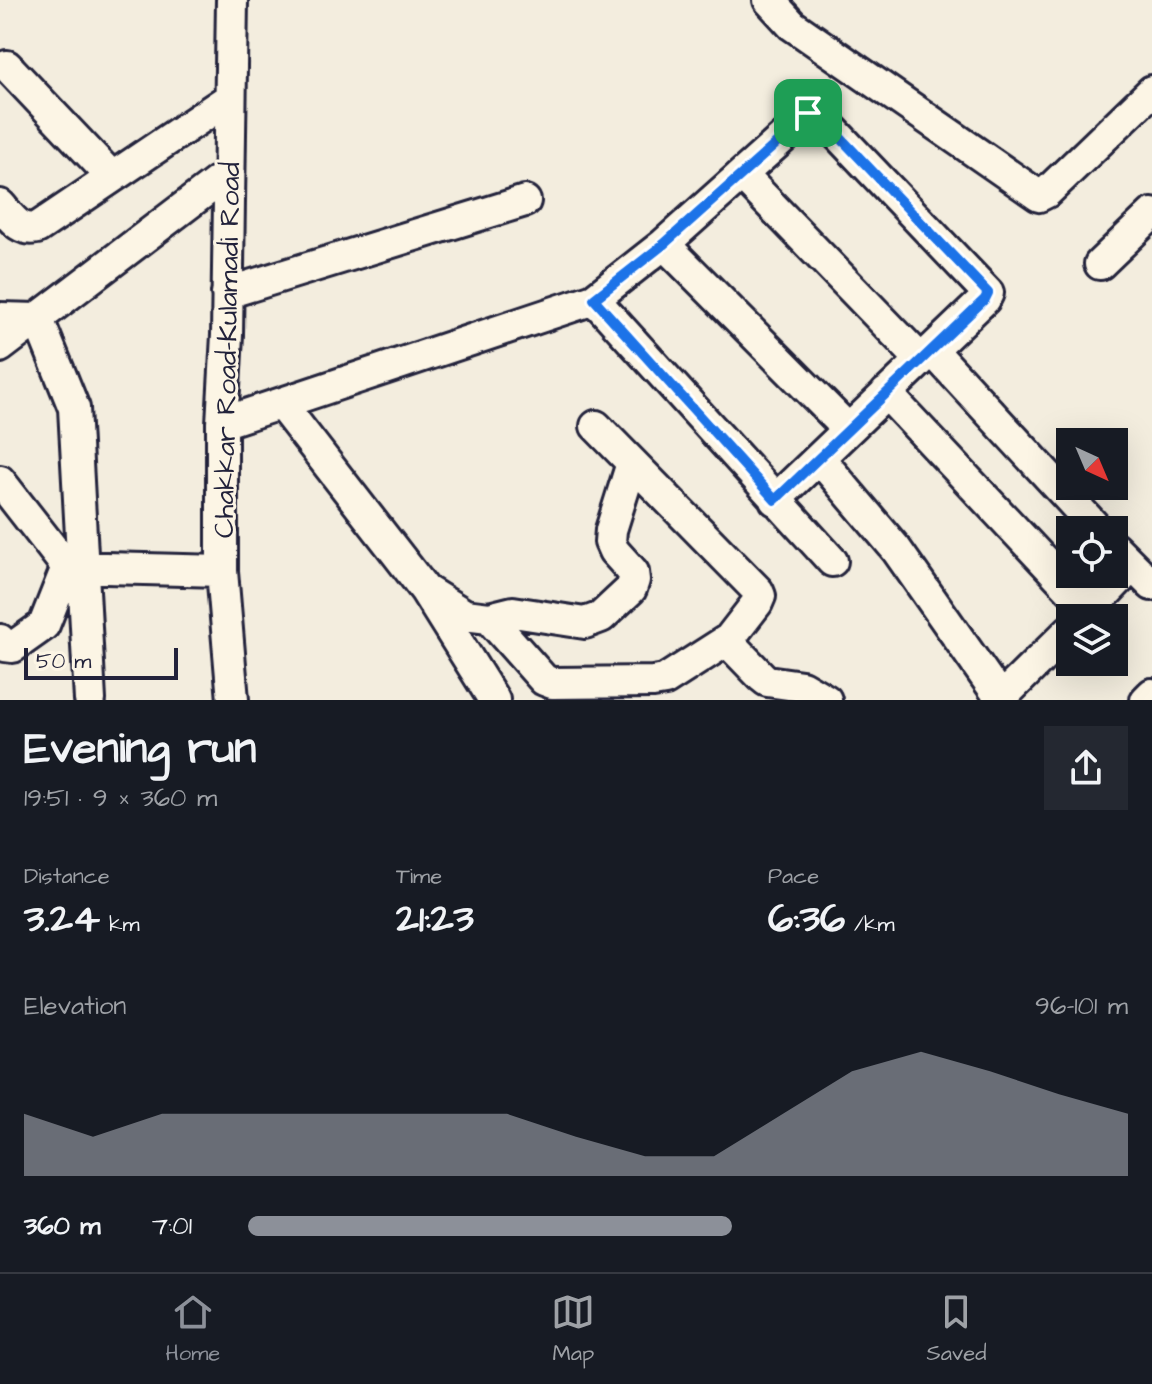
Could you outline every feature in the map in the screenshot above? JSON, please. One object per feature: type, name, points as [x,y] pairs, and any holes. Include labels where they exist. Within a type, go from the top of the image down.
[{"type":"street","name":"Chakkar Road-Kulamadi Road","points":[[232,0],[222,423],[222,571],[233,700]]},
{"type":"street","points":[[769,0],[792,25],[1039,196],[1147,104]]},
{"type":"street","points":[[7,66],[112,177]]},
{"type":"street","points":[[0,205],[19,226],[28,230],[37,228],[230,98]]},
{"type":"street","points":[[222,423],[594,299],[664,244],[814,110],[988,293],[775,500]]},
{"type":"street","points":[[0,347],[229,173]]},
{"type":"street","points":[[743,176],[1084,516]]},
{"type":"street","points":[[227,293],[525,201]]},
{"type":"street","points":[[1100,264],[1152,214]]},
{"type":"street","points":[[664,244],[848,429]]},
{"type":"street","points":[[594,299],[832,561]]},
{"type":"street","points":[[0,318],[38,319]]},
{"type":"street","points":[[38,319],[74,408],[74,567],[90,700]]},
{"type":"street","points":[[886,393],[1068,604]]},
{"type":"street","points":[[281,404],[425,590],[494,700]]},
{"type":"street","points":[[489,618],[544,680],[552,683],[653,682],[665,680],[729,639],[757,603],[760,596],[758,591],[596,426]]},
{"type":"street","points":[[819,458],[896,549],[1000,699],[1056,644]]},
{"type":"street","points":[[425,590],[461,613],[489,618],[508,612],[593,622],[631,589],[634,580],[633,572],[610,542],[632,463]]},
{"type":"street","points":[[0,481],[74,567],[222,571]]},
{"type":"street","points":[[1096,604],[1133,566]]},
{"type":"street","points":[[0,640],[5,646],[13,647],[44,625],[74,567]]},
{"type":"street","points":[[729,639],[733,647],[767,681],[802,686],[826,700]]},
{"type":"street","points":[[1146,700],[1152,694]]},
{"type":"route","points":[[814,110],[819,113],[988,293],[775,500],[594,299],[743,176],[808,113],[814,110]]}]
